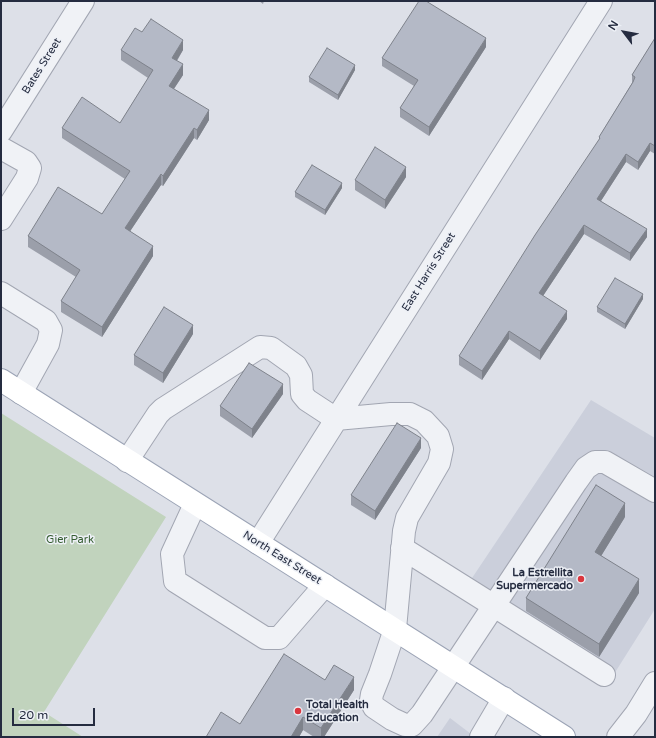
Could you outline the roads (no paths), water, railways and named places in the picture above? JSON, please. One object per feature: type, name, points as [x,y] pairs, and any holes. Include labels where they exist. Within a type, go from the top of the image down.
[{"type":"main road","name":"North East Street","points":[[1,380],[564,737]]},
{"type":"street","name":"Bates Street","points":[[1,131],[83,1]]},
{"type":"street","name":"East Harris Street","points":[[258,543],[601,1]]},
{"type":"street","points":[[1,148],[26,162],[30,168],[27,178],[1,219]]},
{"type":"street","points":[[1,293],[46,321],[51,330],[48,344],[21,393]]},
{"type":"street","points":[[127,461],[158,414],[260,347],[271,348],[296,366],[301,375],[302,394],[307,400],[336,418],[410,414],[424,421],[438,436],[442,448],[438,463],[407,518],[402,548],[395,629],[372,694],[374,707],[392,719],[405,725],[412,725],[418,720],[586,468],[595,462],[605,462],[655,491]]},
{"type":"street","points":[[195,504],[172,554],[175,581],[240,622],[266,638],[279,638],[325,585]]},
{"type":"street","points":[[402,548],[604,675]]},
{"type":"street","points":[[618,737],[636,714],[655,683]]},
{"type":"street","points":[[481,737],[504,698]]},
{"type":"place","name":"La Estrellita Supermercado","points":[[581,579]]},
{"type":"place","name":"Total Health Education","points":[[298,711]]},
{"type":"park label","name":"Gier Park","points":[[70,540]]}]
